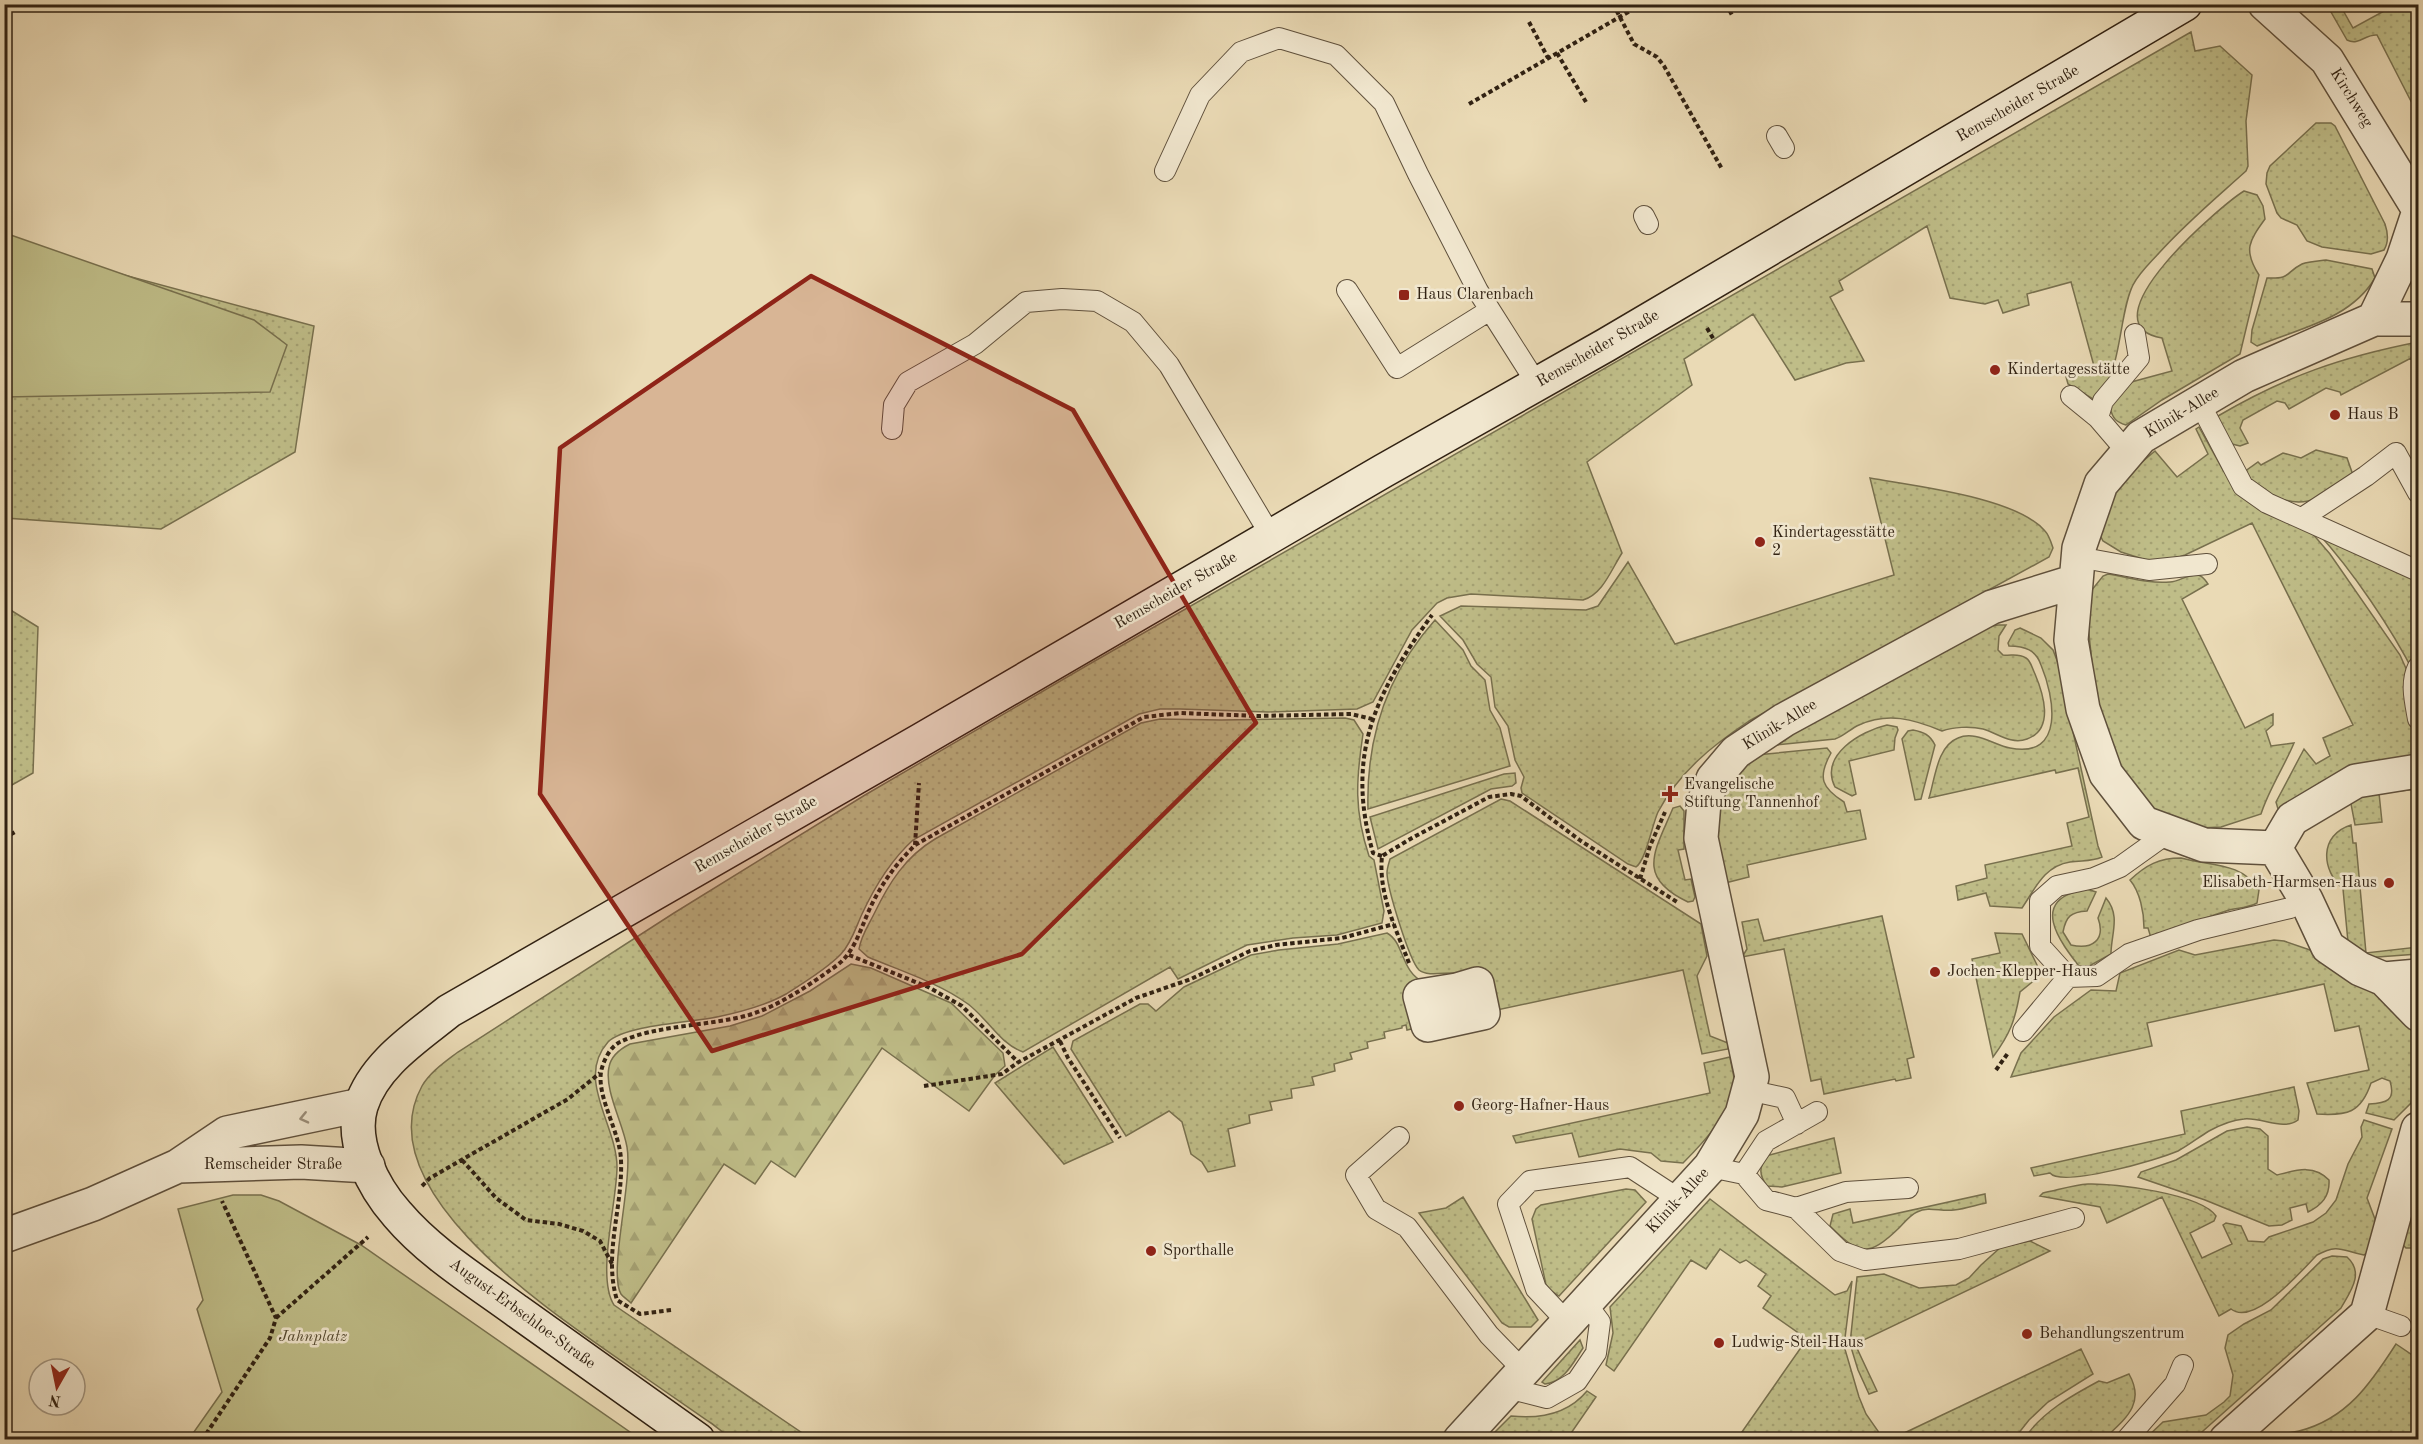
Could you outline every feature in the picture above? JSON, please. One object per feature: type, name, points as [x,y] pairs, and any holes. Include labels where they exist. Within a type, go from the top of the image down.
[{"type":"street","name":"Remscheider Straße","points":[[4,1236],[93,1204],[178,1166],[227,1133],[361,1105],[378,1072],[411,1041],[449,1011],[1537,384],[1971,132],[2185,4]]},
{"type":"street","name":"Kirchweg","points":[[2265,4],[2327,60],[2418,208]]},
{"type":"street","points":[[2374,319],[2403,259],[2418,214]]},
{"type":"street","name":"Klinik-Allee","points":[[1460,1440],[1710,1167],[1742,1114],[1752,1077],[1744,1001],[1701,838],[1704,802],[1713,779],[1736,752],[1794,714],[1992,607],[2077,569],[2079,548],[2101,484],[2141,437],[2244,376],[2374,319],[2418,319]]},
{"type":"street","points":[[2077,569],[2071,640],[2083,709],[2106,774],[2144,823],[2204,845],[2276,848]]},
{"type":"street","points":[[2276,848],[2292,819],[2356,781],[2418,771]]},
{"type":"street","points":[[2276,848],[2306,900],[2328,946],[2360,969],[2384,979],[2418,1014]]},
{"type":"street","points":[[2384,979],[2418,976]]},
{"type":"street","name":"August-Erbschloe-Straße","points":[[361,1105],[358,1128],[360,1148],[396,1213],[449,1262],[698,1440]]},
{"type":"street","points":[[2226,1440],[2367,1314],[2418,1129]]},
{"type":"street","name":"Remscheider Straße","points":[[178,1166],[301,1162],[368,1166]]},
{"type":"lane","points":[[1165,171],[1200,95],[1241,52],[1279,38],[1336,55],[1384,103],[1418,174],[1490,310],[1537,384]]},
{"type":"lane","points":[[1347,290],[1397,368],[1490,310]]},
{"type":"lane","points":[[892,429],[894,405],[908,382],[975,344],[1026,302],[1062,299],[1097,301],[1132,322],[1169,365],[1271,536]]},
{"type":"lane","points":[[2098,418],[2103,402],[2139,358],[2135,334]]},
{"type":"lane","points":[[2071,396],[2098,418],[2128,453]]},
{"type":"lane","points":[[2199,402],[2243,486],[2267,503],[2418,571]]},
{"type":"lane","points":[[2302,518],[2366,476],[2396,453],[2418,493]]},
{"type":"lane","points":[[2077,569],[2149,570],[2207,564]]},
{"type":"lane","points":[[2418,667],[2414,674],[2414,695],[2418,719]]},
{"type":"lane","points":[[2068,977],[2040,946],[2040,902],[2057,886],[2094,878],[2120,867],[2169,832]]},
{"type":"lane","points":[[2023,1031],[2068,977],[2097,976],[2129,954],[2199,930],[2290,908],[2306,900]]},
{"type":"lane","points":[[1748,1090],[1785,1098],[1797,1124]]},
{"type":"lane","points":[[1744,1174],[1766,1141],[1817,1112]]},
{"type":"lane","points":[[1399,1137],[1356,1175],[1376,1209],[1407,1227],[1489,1335],[1515,1379],[1547,1398],[1576,1381],[1596,1353],[1600,1322],[1576,1312],[1536,1289],[1508,1204],[1530,1181],[1630,1167],[1679,1199]]},
{"type":"lane","points":[[1710,1167],[1744,1174],[1766,1200],[1796,1208],[1840,1251],[1864,1260],[1959,1249],[2074,1218]]},
{"type":"lane","points":[[1796,1208],[1846,1192],[1908,1188]]},
{"type":"lane","points":[[2367,1314],[2401,1326]]},
{"type":"lane","points":[[2126,1440],[2175,1384],[2184,1365]]},
{"type":"path","points":[[1613,4],[1634,44],[1657,57],[1664,66],[1722,169]]},
{"type":"path","points":[[1469,104],[1642,4]]},
{"type":"path","points":[[1726,4],[1733,17]]},
{"type":"path","points":[[1528,22],[1548,58]]},
{"type":"path","points":[[1557,53],[1586,102]]},
{"type":"path","points":[[1432,615],[1393,673],[1372,719],[1363,759],[1361,791],[1365,826],[1373,853],[1383,856],[1489,797],[1511,794],[1521,796],[1581,841],[1640,879]]},
{"type":"path","points":[[671,1310],[640,1314],[617,1300],[613,1287],[612,1264],[622,1182],[621,1157],[604,1096],[601,1073],[607,1054],[619,1043],[646,1035],[720,1022],[750,1014],[800,991],[849,955],[887,877],[915,845],[1144,717],[1180,713],[1258,716],[1351,714],[1372,719]]},
{"type":"path","points":[[915,845],[921,740]]},
{"type":"path","points":[[4,838],[17,831]]},
{"type":"path","points":[[924,1086],[1002,1074],[1017,1063],[1136,998],[1191,979],[1250,951],[1276,945],[1342,938],[1394,924],[1380,874],[1383,856]]},
{"type":"path","points":[[849,955],[928,987],[962,1006],[1018,1062]]},
{"type":"path","points":[[1060,1041],[1068,1058],[1120,1138]]},
{"type":"path","points":[[202,1440],[270,1338],[276,1318],[396,1213],[430,1178],[568,1099],[601,1073]]},
{"type":"path","points":[[462,1160],[496,1198],[526,1220],[583,1231],[600,1241],[612,1264]]},
{"type":"path","points":[[222,1200],[276,1318]]},
{"type":"highlighted area","points":[[811,276],[1073,410],[1256,723],[1022,954],[712,1051],[540,794],[560,448]]},
{"type":"green space","points":[[2327,5],[2340,5],[2353,28],[2395,5],[2418,5],[2418,115],[2377,35],[2355,42],[2347,40]]},
{"type":"green space","points":[[2191,32],[2195,51],[2220,46],[2252,75],[2246,121],[2248,166],[2246,171],[2169,242],[2135,281],[2124,313],[2109,379],[2102,391],[2093,399],[2068,384],[2065,373],[2094,366],[2071,282],[2027,294],[2029,305],[2003,313],[1998,300],[1985,304],[1950,298],[1927,226],[1839,281],[1843,290],[1830,297],[1864,361],[1846,363],[1795,380],[1753,314],[1684,359],[1692,385],[1587,462],[1622,553],[1606,581],[1590,597],[1583,600],[1471,594],[1447,598],[1437,603],[1412,630],[1373,702],[1357,709],[1268,712],[1160,709],[1139,714],[913,840],[897,856],[878,884],[845,950],[822,970],[786,994],[744,1011],[643,1028],[616,1036],[608,1042],[599,1056],[595,1071],[596,1087],[611,1135],[617,1167],[607,1258],[609,1292],[614,1305],[811,1439],[749,1441],[728,1436],[559,1317],[478,1248],[444,1208],[420,1168],[411,1126],[425,1081],[458,1052],[674,913],[865,795]]},
{"type":"green space","points":[[2316,123],[2331,123],[2335,126],[2385,224],[2388,237],[2384,250],[2371,254],[2322,247],[2307,241],[2297,225],[2281,218],[2277,213],[2266,184],[2270,166]]},
{"type":"green space","points":[[2244,191],[2257,195],[2263,206],[2265,219],[2250,246],[2251,259],[2259,275],[2240,354],[2162,400],[2126,425],[2120,423],[2115,419],[2110,408],[2124,384],[2172,371],[2162,338],[2142,328],[2138,311],[2146,289],[2186,240]]},
{"type":"green space","points":[[5,233],[254,320],[287,345],[270,392],[5,397]]},
{"type":"green space","points":[[5,243],[314,326],[295,452],[161,529],[5,518]]},
{"type":"green space","points":[[2326,260],[2372,269],[2375,278],[2352,304],[2338,313],[2306,328],[2257,346],[2251,342],[2252,330],[2267,278],[2284,276],[2302,264]]},
{"type":"green space","points":[[2418,342],[2418,370],[2411,358],[2341,395],[2340,392],[2326,388],[2289,409],[2285,403],[2277,401],[2243,420],[2240,428],[2248,443],[2240,446],[2228,443],[2218,422],[2218,416],[2291,379],[2339,361]]},
{"type":"green space","points":[[2199,427],[2236,488],[2306,526],[2330,554],[2400,655],[2412,682],[2415,728],[2418,738],[2413,757],[2320,786],[2278,809],[2276,802],[2304,749],[2316,764],[2330,756],[2323,738],[2353,725],[2252,523],[2170,560],[2146,560],[2121,552],[2103,541],[2100,535],[2103,514],[2123,478],[2155,451],[2177,477],[2208,454],[2196,429]]},
{"type":"green space","points":[[2316,450],[2347,458],[2354,478],[2313,500],[2292,502],[2268,493],[2251,482],[2244,472],[2258,462],[2261,465],[2283,453],[2301,458]]},
{"type":"green space","points":[[1870,478],[1937,489],[2012,509],[2031,519],[2045,531],[2053,548],[2049,557],[1749,721],[1723,740],[1687,772],[1666,798],[1658,812],[1643,857],[1636,867],[1628,864],[1522,793],[1524,777],[1515,760],[1508,726],[1495,707],[1491,677],[1477,664],[1463,640],[1440,616],[1461,606],[1586,610],[1598,606],[1628,562],[1675,644],[1894,575]]},
{"type":"green space","points":[[2317,532],[2418,581],[2418,671],[2415,675],[2370,600]]},
{"type":"green space","points":[[2108,574],[2162,582],[2173,582],[2198,575],[2203,577],[2208,584],[2182,599],[2245,728],[2273,714],[2273,725],[2266,731],[2271,746],[2294,743],[2261,814],[2221,827],[2200,828],[2157,813],[2126,783],[2098,722],[2089,634],[2088,614],[2091,591],[2103,576]]},
{"type":"green space","points":[[4,606],[38,627],[33,773],[5,789]]},
{"type":"green space","points":[[1435,620],[1463,650],[1471,666],[1485,680],[1490,710],[1500,728],[1510,766],[1368,809],[1371,758],[1383,708],[1404,662]]},
{"type":"green space","points":[[2006,625],[1999,636],[1998,650],[2003,655],[2028,659],[2041,691],[2045,710],[2044,719],[2036,734],[2027,739],[2010,740],[1973,727],[1942,731],[1911,720],[1890,718],[1859,725],[1835,739],[1767,746],[1986,627]]},
{"type":"green space","points":[[2020,628],[2041,638],[2053,650],[2058,663],[2102,857],[2061,864],[2053,868],[2041,879],[2022,908],[1990,906],[1986,893],[1958,900],[1956,886],[1987,878],[1985,865],[2072,846],[2067,823],[2089,817],[2078,768],[2056,773],[2055,770],[1929,798],[1941,755],[1951,742],[1958,738],[1971,736],[2010,748],[2028,749],[2040,744],[2048,735],[2052,708],[2046,678],[2039,660],[2033,652],[2009,646],[2008,643],[2015,630]]},
{"type":"green space","points":[[1345,718],[1354,720],[1363,734],[1358,781],[1359,810],[1364,840],[1369,856],[1374,860],[1384,911],[1382,923],[1337,935],[1293,938],[1247,945],[1178,979],[1170,967],[1023,1052],[1007,1043],[975,1010],[957,997],[920,978],[868,957],[859,949],[865,931],[892,881],[906,862],[924,846],[1141,723],[1160,719]]},
{"type":"green space","points":[[1887,725],[1897,727],[1898,730],[1894,750],[1849,761],[1856,794],[1852,796],[1835,787],[1832,775],[1833,765],[1845,746],[1866,733]]},
{"type":"green space","points":[[1913,730],[1926,734],[1935,745],[1921,799],[1915,800],[1902,739],[1908,731]]},
{"type":"green space","points":[[1827,748],[1831,753],[1824,769],[1824,782],[1831,792],[1844,802],[1847,812],[1860,810],[1866,839],[1747,865],[1749,877],[1725,883],[1716,850],[1719,809],[1731,780],[1756,755]]},
{"type":"green space","points":[[1515,773],[1516,783],[1512,786],[1491,789],[1378,849],[1370,817],[1504,774]]},
{"type":"green space","points":[[2418,783],[2418,789],[2379,793],[2382,822],[2355,825],[2351,804],[2355,797]]},
{"type":"green space","points":[[1501,799],[1510,801],[1701,924],[1707,956],[1697,976],[1710,1036],[1728,1043],[1728,1049],[1702,1054],[1683,970],[1483,1013],[1456,973],[1432,974],[1419,970],[1404,939],[1391,893],[1387,873],[1390,859]]},
{"type":"green space","points":[[1680,806],[1684,811],[1684,849],[1678,850],[1685,880],[1691,879],[1695,897],[1693,901],[1688,902],[1671,893],[1661,883],[1655,873],[1654,862],[1660,837],[1673,808]]},
{"type":"green space","points":[[2351,825],[2353,843],[2356,843],[2366,953],[2418,947],[2418,954],[2364,958],[2348,942],[2343,889],[2330,872],[2327,854],[2333,837]]},
{"type":"green space","points":[[2181,858],[2224,866],[2244,874],[2259,890],[2257,903],[2229,910],[2151,938],[2148,928],[2144,928],[2141,902],[2130,880],[2153,863]]},
{"type":"green space","points":[[2087,889],[2096,892],[2087,911],[2077,912],[2070,916],[2064,927],[2063,932],[2071,945],[2085,946],[2099,938],[2098,918],[2106,898],[2111,905],[2114,925],[2111,954],[2082,970],[2058,934],[2053,922],[2053,911],[2058,902],[2069,894]]},
{"type":"green space","points":[[1882,916],[1914,1057],[1907,1059],[1911,1078],[1896,1081],[1895,1079],[1824,1094],[1821,1079],[1811,1081],[1784,949],[1742,957],[1747,949],[1742,922],[1758,919],[1764,941]]},
{"type":"green space","points":[[1387,933],[1397,943],[1411,972],[1425,983],[1428,1025],[1407,1030],[1406,1025],[1384,1032],[1385,1038],[1367,1042],[1368,1048],[1350,1053],[1352,1059],[1334,1064],[1335,1071],[1312,1077],[1314,1085],[1291,1089],[1292,1098],[1270,1102],[1272,1110],[1249,1115],[1250,1123],[1228,1129],[1235,1166],[1208,1172],[1202,1162],[1191,1154],[1182,1122],[1169,1111],[1126,1136],[1071,1049],[1073,1041],[1140,1004],[1148,1004],[1156,1011],[1184,987],[1251,955],[1338,944]]},
{"type":"green space","points":[[1995,933],[2022,934],[2038,967],[2036,979],[2020,992],[2011,1027],[1993,1057],[1972,959],[2000,953]]},
{"type":"green space","points":[[2274,940],[2310,950],[2370,987],[2418,1038],[2418,1075],[2411,1103],[2394,1120],[2366,1113],[2369,1104],[2385,1102],[2392,1093],[2390,1081],[2382,1078],[2371,1083],[2363,1101],[2352,1110],[2337,1114],[2317,1114],[2307,1083],[2369,1070],[2359,1026],[2335,1031],[2324,984],[2147,1023],[2152,1046],[2011,1077],[2021,1053],[2054,1017],[2091,990],[2116,991],[2120,973],[2179,950],[2195,955]]},
{"type":"green space","points":[[851,964],[871,968],[951,1003],[1003,1053],[1005,1066],[995,1075],[969,1111],[882,1048],[795,1177],[771,1161],[755,1184],[724,1164],[631,1303],[621,1294],[618,1283],[617,1267],[628,1162],[625,1138],[609,1086],[609,1067],[612,1059],[630,1044],[730,1026],[762,1016],[810,991]]},
{"type":"green space","points":[[1053,1047],[1113,1142],[1064,1164],[995,1083]]},
{"type":"green space","points":[[1730,1057],[1734,1080],[1729,1104],[1716,1126],[1683,1163],[1661,1161],[1651,1153],[1620,1149],[1579,1157],[1572,1133],[1516,1143],[1513,1136],[1710,1093],[1704,1063]]},
{"type":"green space","points":[[2294,1087],[2299,1111],[2298,1120],[2292,1123],[2279,1124],[2251,1119],[2235,1120],[2213,1129],[2182,1149],[2168,1155],[2091,1175],[2058,1177],[2050,1173],[2034,1176],[2031,1168],[2185,1134],[2181,1111]]},
{"type":"green space","points":[[2364,1120],[2392,1129],[2367,1198],[2378,1227],[2369,1252],[2364,1255],[2340,1249],[2324,1251],[2317,1255],[2277,1295],[2252,1310],[2241,1313],[2231,1309],[2219,1316],[2162,1197],[2107,1223],[2100,1207],[2040,1196],[2043,1193],[2071,1186],[2101,1184],[2156,1191],[2193,1202],[2207,1208],[2216,1216],[2214,1221],[2190,1233],[2202,1258],[2232,1244],[2223,1225],[2226,1223],[2241,1226],[2248,1241],[2264,1242],[2269,1237],[2313,1222],[2326,1213],[2336,1200],[2348,1164],[2362,1137],[2361,1127]]},
{"type":"green space","points":[[2247,1127],[2260,1129],[2268,1136],[2268,1169],[2277,1175],[2298,1170],[2311,1170],[2329,1180],[2328,1191],[2321,1203],[2308,1212],[2306,1204],[2290,1208],[2292,1220],[2282,1225],[2269,1226],[2205,1200],[2138,1177],[2141,1172],[2176,1160],[2227,1131]]},
{"type":"green space","points":[[1834,1138],[1841,1173],[1782,1187],[1767,1186],[1761,1171],[1766,1156]]},
{"type":"green space","points":[[2418,1179],[2418,1254],[2413,1248],[2406,1248],[2403,1245]]},
{"type":"green space","points":[[1626,1189],[1635,1190],[1646,1202],[1559,1296],[1550,1290],[1546,1285],[1532,1219],[1536,1209],[1541,1205]]},
{"type":"green space","points":[[1985,1194],[1986,1203],[1958,1209],[1926,1209],[1917,1212],[1888,1238],[1871,1248],[1856,1247],[1830,1226],[1833,1214],[1850,1209],[1853,1223]]},
{"type":"green space","name":"Jahnplatz","points":[[233,1195],[261,1195],[279,1201],[361,1245],[640,1439],[189,1439],[222,1392],[197,1309],[203,1300],[178,1209]]},
{"type":"green space","points":[[1463,1197],[1538,1320],[1531,1327],[1509,1327],[1502,1323],[1419,1213],[1446,1208]]},
{"type":"green space","points":[[1710,1199],[1835,1295],[1847,1291],[1852,1281],[1844,1346],[1859,1397],[1881,1439],[1737,1439],[1807,1339],[1763,1308],[1771,1296],[1758,1286],[1766,1274],[1746,1260],[1740,1263],[1720,1249],[1706,1269],[1691,1260],[1614,1371],[1606,1365],[1613,1333],[1610,1307]]},
{"type":"green space","points":[[2030,1241],[2050,1251],[1855,1344],[1877,1391],[1869,1394],[1850,1344],[1857,1277],[1884,1274],[1919,1288],[1956,1285],[1969,1278],[2001,1247]]},
{"type":"green space","points":[[2332,1256],[2347,1257],[2355,1269],[2354,1282],[2341,1308],[2194,1439],[2145,1439],[2163,1422],[2206,1415],[2224,1402],[2230,1396],[2233,1375],[2225,1348],[2228,1335],[2271,1310],[2323,1259]]},
{"type":"green space","points":[[1580,1340],[1583,1348],[1563,1376],[1545,1384],[1542,1382]]},
{"type":"green space","points":[[2396,1344],[2418,1359],[2418,1439],[2249,1440],[2261,1436],[2299,1431],[2331,1418],[2367,1386]]},
{"type":"green space","points":[[2081,1349],[2093,1374],[2048,1402],[2029,1420],[2014,1439],[1899,1439],[1898,1436]]},
{"type":"green space","points":[[2129,1374],[2135,1394],[2131,1410],[2104,1439],[2024,1439],[2039,1421],[2068,1399],[2099,1381],[2107,1383]]},
{"type":"green space","points":[[1587,1391],[1596,1397],[1567,1439],[1488,1439],[1511,1416],[1532,1417],[1562,1410]]},
{"type":"place","name":"Haus Clarenbach","points":[[1404,295]]},
{"type":"place","name":"Kindertagesstätte","points":[[1995,370]]},
{"type":"place","name":"Haus B","points":[[2335,415]]},
{"type":"place","name":"Kindertagesstätte 2","points":[[1760,542]]},
{"type":"place","name":"Evangelische Stiftung Tannenhof","points":[[1670,794]]},
{"type":"place","name":"Elisabeth-Harmsen-Haus","points":[[2389,883]]},
{"type":"place","name":"Jochen-Klepper-Haus","points":[[1935,972]]},
{"type":"place","name":"Georg-Hafner-Haus","points":[[1459,1106]]},
{"type":"place","name":"Sporthalle","points":[[1151,1251]]},
{"type":"place","name":"Behandlungszentrum","points":[[2027,1334]]},
{"type":"place","name":"Ludwig-Steil-Haus","points":[[1719,1343]]}]
